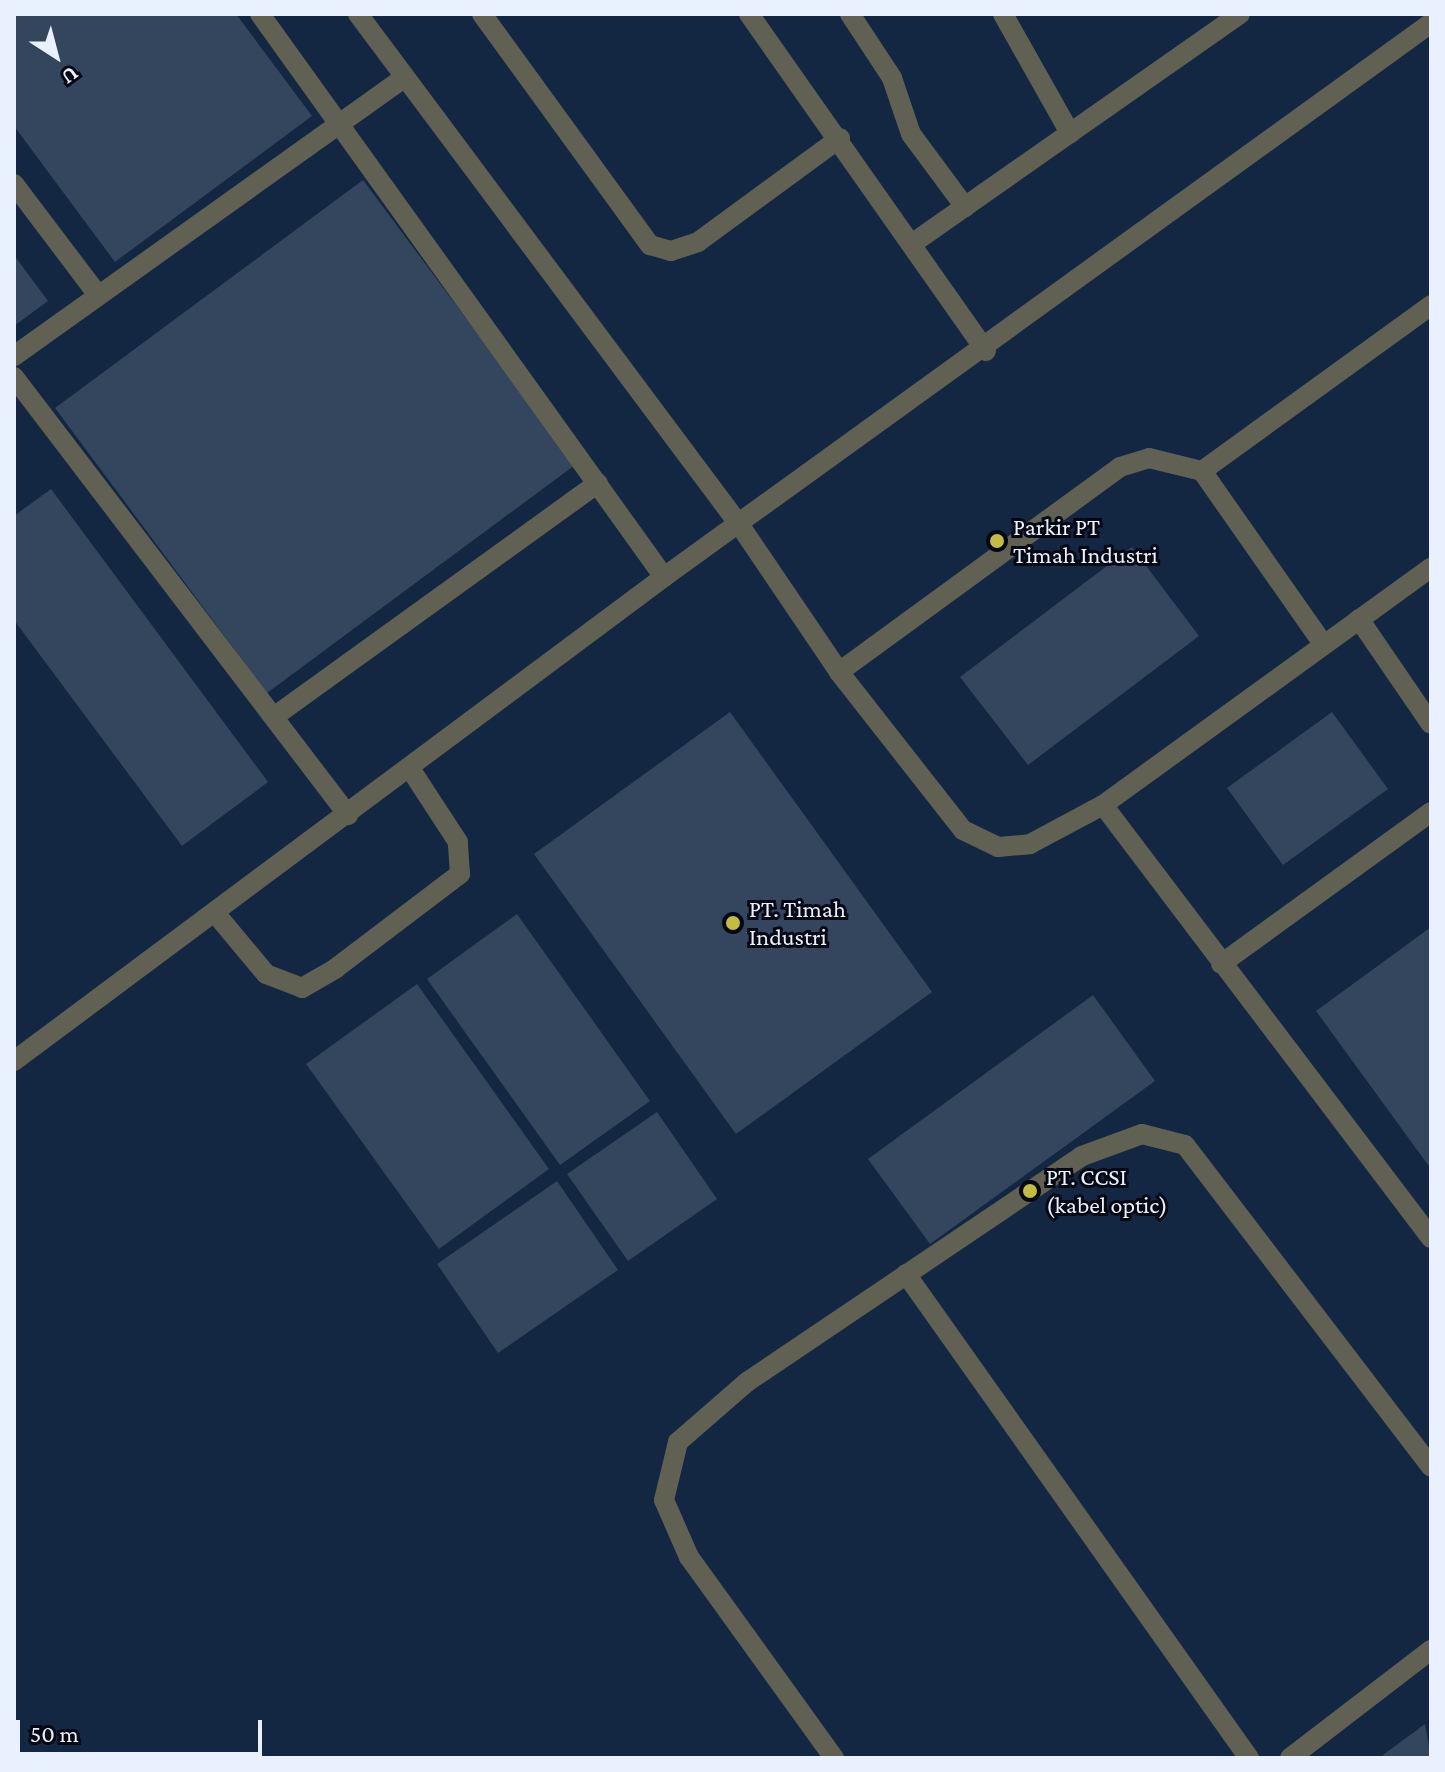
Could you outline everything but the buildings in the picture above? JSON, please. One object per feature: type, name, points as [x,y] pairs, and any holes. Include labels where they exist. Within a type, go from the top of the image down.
[{"type":"lane","points":[[260,14],[664,577]]},
{"type":"lane","points":[[358,14],[741,527],[839,672],[963,830],[998,847],[1030,844],[1103,805],[1431,568]]},
{"type":"lane","points":[[482,14],[650,245],[671,251],[698,242],[840,138]]},
{"type":"lane","points":[[749,14],[840,138],[986,351]]},
{"type":"lane","points":[[850,14],[892,78],[911,134],[965,207]]},
{"type":"lane","points":[[1003,14],[1070,133]]},
{"type":"lane","points":[[913,243],[1240,14]]},
{"type":"lane","points":[[14,1061],[411,770],[664,577],[741,527],[986,351],[1431,23]]},
{"type":"lane","points":[[14,356],[405,77]]},
{"type":"lane","points":[[14,184],[98,295]]},
{"type":"lane","points":[[1202,471],[1431,305]]},
{"type":"lane","points":[[14,377],[348,815]]},
{"type":"lane","points":[[839,672],[1120,467],[1149,458],[1202,471],[1323,644]]},
{"type":"lane","points":[[275,716],[598,483]]},
{"type":"lane","points":[[1359,619],[1431,724]]},
{"type":"lane","points":[[216,914],[266,974],[302,988],[336,968],[460,874],[458,842],[411,770]]},
{"type":"lane","points":[[1103,805],[1431,1238]]},
{"type":"lane","points":[[1221,964],[1431,812]]},
{"type":"lane","points":[[834,1758],[689,1557],[664,1500],[678,1442],[747,1382],[1082,1156],[1142,1134],[1185,1145],[1431,1467]]},
{"type":"lane","points":[[906,1274],[1249,1758]]},
{"type":"lane","points":[[1290,1758],[1431,1650]]},
{"type":"shaded area","points":[[14,14],[1431,14],[1431,1758],[14,1758]]},
{"type":"place","name":"Parkir PT Timah Industri","points":[[997,541]]},
{"type":"place","name":"PT. Timah Industri","points":[[733,923]]},
{"type":"place","name":"PT. CCSI (kabel optic)","points":[[1030,1191]]}]
